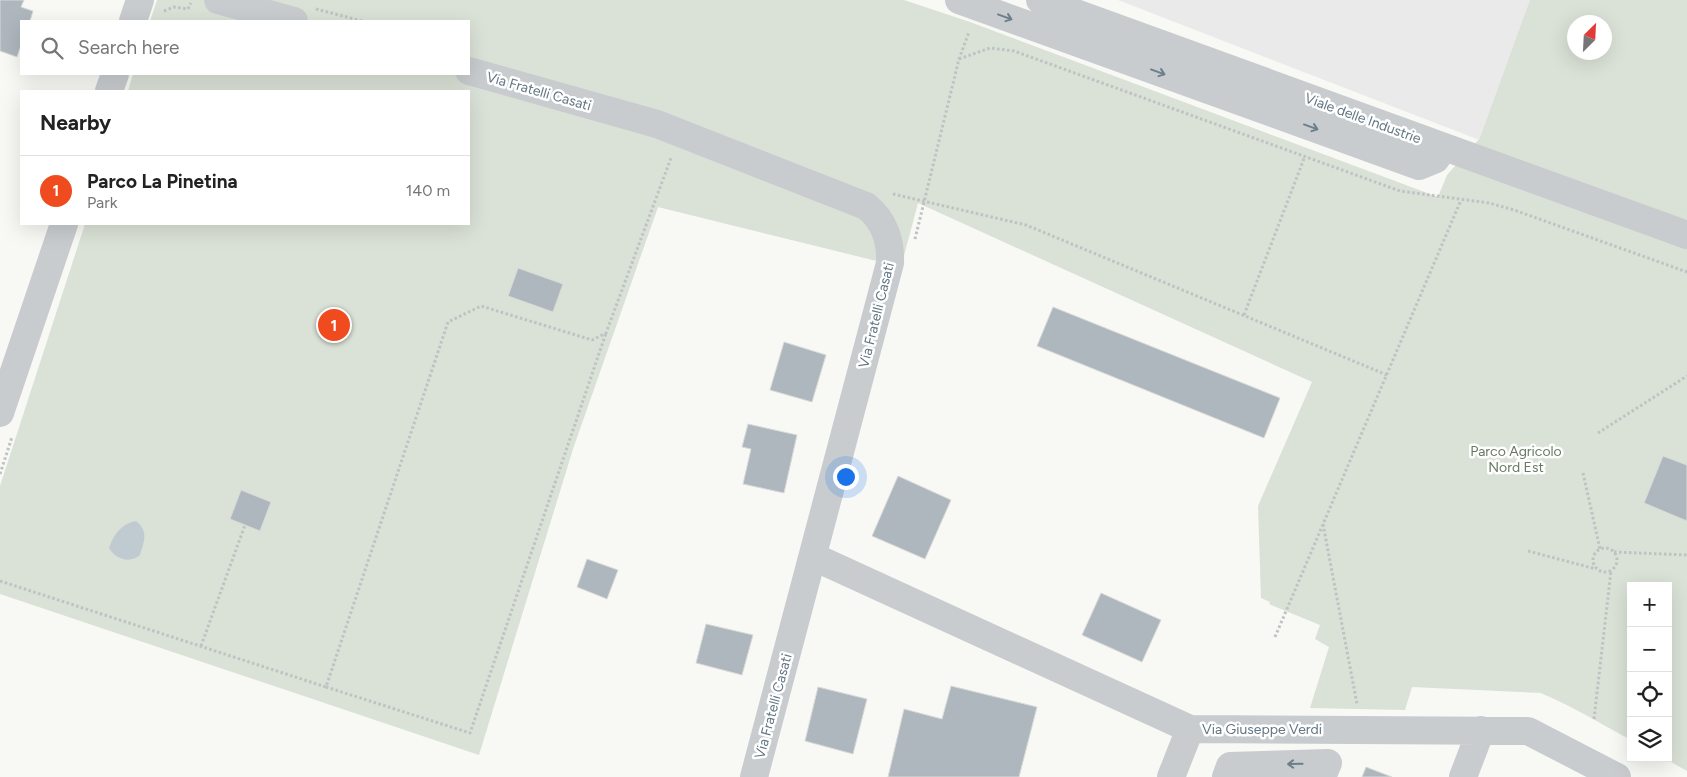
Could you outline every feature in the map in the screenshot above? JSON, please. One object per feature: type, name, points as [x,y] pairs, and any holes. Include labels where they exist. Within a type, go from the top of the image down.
[{"type":"street","points":[[218,0],[304,15]]},
{"type":"street","name":"Viale delle Industrie","points":[[1040,0],[1687,235]]},
{"type":"street","points":[[969,4],[1419,166],[1436,159],[1443,147]]},
{"type":"street","name":"Via Fratelli Casati","points":[[470,71],[657,124],[866,206],[883,226],[888,239],[890,263],[814,557],[754,777]]},
{"type":"street","points":[[109,90],[115,75]]},
{"type":"street","points":[[0,413],[64,225]]},
{"type":"street","name":"Via Giuseppe Verdi","points":[[814,557],[1190,729],[1528,731],[1618,777]]},
{"type":"street","points":[[1171,777],[1190,729]]},
{"type":"street","points":[[1256,764],[1269,729]]},
{"type":"street","points":[[1463,777],[1482,730]]},
{"type":"street","points":[[1226,777],[1230,766],[1328,763],[1322,777]]},
{"type":"path","points":[[143,12],[174,7],[188,9],[193,0]]},
{"type":"path","points":[[913,247],[959,59],[969,4]]},
{"type":"path","points":[[304,15],[352,20]]},
{"type":"path","points":[[959,59],[982,50],[1006,48],[1400,191],[1489,203],[1514,210],[1687,272]]},
{"type":"path","points":[[0,581],[470,733],[606,333],[680,133]]},
{"type":"path","points":[[1244,315],[1305,156]]},
{"type":"path","points":[[892,194],[1026,225],[1387,374]]},
{"type":"path","points":[[1275,637],[1461,200]]},
{"type":"path","points":[[326,687],[448,322],[481,306],[592,340],[606,333]]},
{"type":"path","points":[[1598,433],[1687,376]]},
{"type":"path","points":[[1583,473],[1600,549]]},
{"type":"path","points":[[1323,524],[1362,730]]},
{"type":"path","points":[[201,646],[245,525]]},
{"type":"path","points":[[1596,569],[1593,562],[1594,554],[1600,549],[1607,548],[1614,552],[1687,555]]},
{"type":"path","points":[[1528,551],[1603,572],[1611,571],[1616,566],[1617,558],[1614,552]]},
{"type":"path","points":[[1594,718],[1611,571]]},
{"type":"shaded area","points":[[1118,0],[1530,0],[1482,141]]},
{"type":"shaded area","points":[[136,521],[144,533],[140,555],[132,559],[123,559],[115,555],[109,548],[122,527]]},
{"type":"green space","name":"Parco Agricolo Nord Est","points":[[157,0],[904,0],[970,22],[1438,197],[1447,175],[1480,138],[1530,0],[1687,0],[1687,771],[1671,762],[1672,582],[1627,582],[1627,738],[1567,705],[1540,693],[1412,687],[1405,710],[1310,708],[1329,647],[1315,639],[1320,625],[1269,604],[1270,602],[1261,598],[1258,506],[1312,382],[918,203],[901,267],[658,207],[573,449],[479,755],[0,594],[0,486],[85,225],[470,225],[470,90],[128,90],[133,75],[470,75],[470,20],[150,20]]},
{"type":"building","points":[[0,0],[24,0],[21,7],[33,11],[30,20],[20,20],[20,48],[17,57],[0,51]]},
{"type":"building","points":[[518,268],[563,284],[553,312],[508,296]]},
{"type":"building","points":[[1053,307],[1280,398],[1264,438],[1037,346]]},
{"type":"building","points":[[784,342],[826,355],[812,402],[770,390]]},
{"type":"building","points":[[748,424],[797,435],[784,493],[743,484],[751,449],[742,447]]},
{"type":"building","points":[[1663,456],[1687,465],[1687,521],[1644,503]]},
{"type":"building","points":[[898,476],[951,500],[925,559],[872,536]]},
{"type":"building","points":[[241,490],[271,502],[260,531],[230,519]]},
{"type":"building","points":[[587,559],[618,570],[607,599],[577,587]]},
{"type":"building","points":[[1101,593],[1161,620],[1142,662],[1082,635]]},
{"type":"building","points":[[706,624],[753,635],[742,675],[696,663]]},
{"type":"building","points":[[951,686],[1037,707],[1019,777],[888,777],[904,709],[942,719]]},
{"type":"building","points":[[818,687],[867,699],[853,754],[805,741]]},
{"type":"building","points":[[1366,767],[1392,777],[1362,777]]},
{"type":"place","name":"Parco La Pinetina","points":[[334,325]]}]
